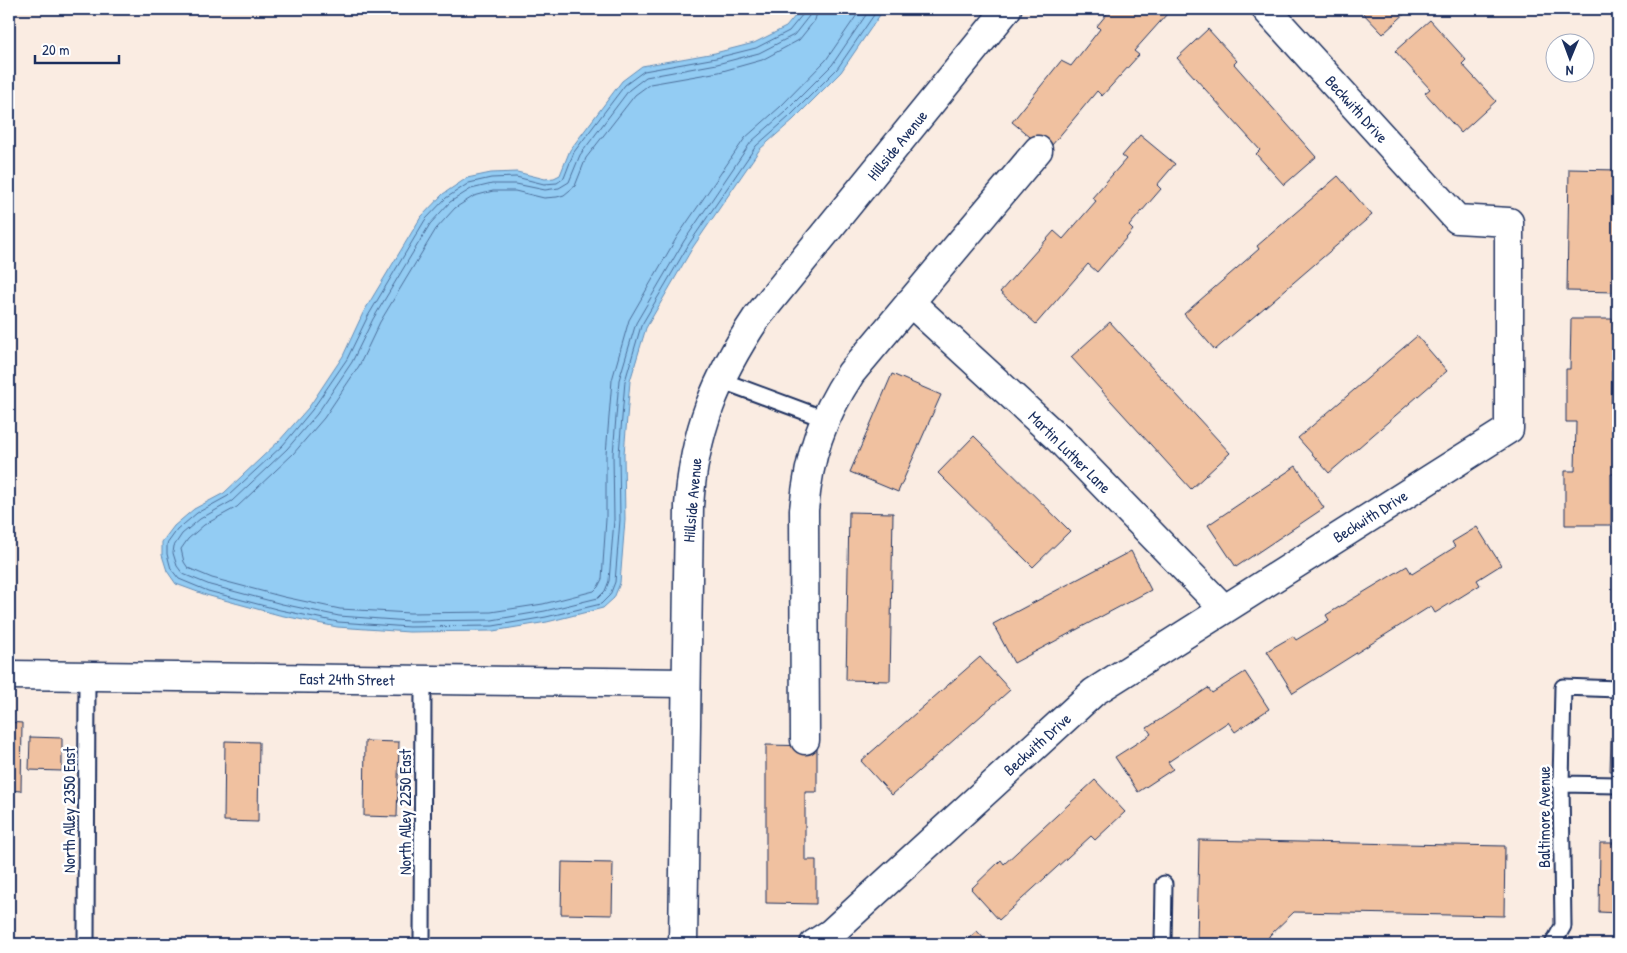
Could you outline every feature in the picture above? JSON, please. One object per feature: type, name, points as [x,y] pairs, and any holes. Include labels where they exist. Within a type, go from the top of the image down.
[{"type":"street","name":"Hillside Avenue","points":[[683,944],[688,506],[690,485],[702,428],[720,380],[738,345],[757,316],[1007,9]]},
{"type":"street","name":"Beckwith Drive","points":[[814,944],[831,933],[1094,692],[1509,429],[1509,222],[1458,219],[1266,9]]},
{"type":"street","points":[[805,740],[804,510],[812,455],[825,418],[833,401],[851,373],[1038,150]]},
{"type":"street","name":"Martin Luther Lane","points":[[910,302],[1059,439],[1224,609]]},
{"type":"street","name":"East 24th Street","points":[[9,675],[686,683]]},
{"type":"lane","points":[[720,380],[825,418]]},
{"type":"lane","name":"North Alley 2350 East","points":[[86,944],[87,676]]},
{"type":"lane","name":"North Alley 2250 East","points":[[422,944],[423,680]]},
{"type":"lane","name":"Baltimore Avenue","points":[[1553,944],[1563,926],[1561,784],[1563,687],[1618,689]]},
{"type":"lane","points":[[1561,784],[1618,785]]},
{"type":"lane","points":[[1163,944],[1164,884]]},
{"type":"water","points":[[801,9],[884,9],[841,72],[793,120],[760,149],[693,247],[646,328],[630,381],[624,454],[625,520],[620,583],[614,598],[603,608],[547,622],[493,631],[409,632],[337,627],[279,615],[206,595],[176,584],[167,571],[162,555],[162,542],[174,526],[194,509],[224,493],[279,441],[309,407],[343,356],[363,313],[421,217],[443,194],[467,178],[491,173],[517,172],[545,179],[560,175],[570,150],[622,81],[642,66],[715,53],[754,43],[786,27]]},
{"type":"building","points":[[1111,9],[1163,9],[1167,14],[1134,51],[1139,55],[1102,96],[1097,91],[1047,151],[1012,122],[1061,61],[1071,66],[1100,29],[1097,26]]},
{"type":"building","points":[[1359,9],[1410,9],[1383,34]]},
{"type":"building","points":[[1430,20],[1466,60],[1462,64],[1496,101],[1461,133],[1425,93],[1430,89],[1395,51]]},
{"type":"building","points":[[1208,29],[1237,61],[1234,64],[1316,157],[1284,185],[1256,154],[1260,150],[1177,58]]},
{"type":"building","points":[[1140,135],[1175,164],[1157,185],[1161,189],[1129,226],[1133,230],[1097,272],[1088,264],[1036,324],[1000,292],[1054,231],[1063,239],[1096,201],[1092,198],[1126,159],[1122,156]]},
{"type":"building","points":[[1569,169],[1618,170],[1618,292],[1567,291]]},
{"type":"building","points":[[1338,176],[1372,215],[1215,350],[1184,314],[1259,249],[1257,246]]},
{"type":"building","points":[[1571,319],[1617,319],[1617,371],[1612,371],[1611,421],[1618,421],[1618,474],[1611,474],[1611,525],[1565,525],[1565,471],[1575,471],[1576,422],[1566,422],[1566,369],[1570,369]]},
{"type":"building","points":[[1110,322],[1230,453],[1191,489],[1071,357]]},
{"type":"building","points":[[1417,336],[1447,371],[1329,473],[1298,438]]},
{"type":"building","points":[[892,374],[941,395],[898,492],[850,472]]},
{"type":"building","points":[[974,436],[1070,531],[1033,567],[938,473]]},
{"type":"building","points":[[1296,466],[1324,508],[1236,567],[1208,525]]},
{"type":"building","points":[[849,512],[893,513],[890,681],[846,680]]},
{"type":"building","points":[[1477,527],[1501,565],[1477,580],[1480,585],[1435,613],[1431,606],[1293,693],[1267,651],[1293,636],[1296,640],[1329,620],[1326,615],[1407,566],[1412,574],[1455,547],[1452,542]]},
{"type":"building","points":[[1131,551],[1151,590],[1014,663],[993,624]]},
{"type":"building","points":[[980,657],[1010,690],[892,795],[861,761]]},
{"type":"building","points":[[1245,672],[1269,709],[1235,732],[1228,722],[1168,762],[1173,769],[1138,792],[1115,757],[1151,734],[1147,728],[1208,688],[1212,693]]},
{"type":"building","points":[[9,722],[22,723],[21,791],[9,790]]},
{"type":"building","points":[[30,737],[62,738],[62,771],[29,770]]},
{"type":"building","points":[[1611,738],[1618,738],[1618,771],[1610,771]]},
{"type":"building","points":[[225,741],[259,742],[258,822],[224,821]]},
{"type":"building","points":[[365,741],[399,742],[397,817],[364,816]]},
{"type":"building","points":[[766,745],[817,746],[817,792],[805,792],[805,860],[816,860],[816,904],[766,903]]},
{"type":"building","points":[[1095,780],[1125,812],[1095,840],[1091,836],[999,920],[971,889],[1001,860],[1004,864]]},
{"type":"building","points":[[1199,840],[1505,846],[1504,916],[1294,912],[1269,936],[1269,944],[1197,944]]},
{"type":"building","points":[[1600,843],[1618,843],[1618,913],[1599,912]]},
{"type":"building","points":[[562,862],[613,863],[612,915],[561,914]]},
{"type":"building","points":[[977,931],[989,944],[962,944]]}]
